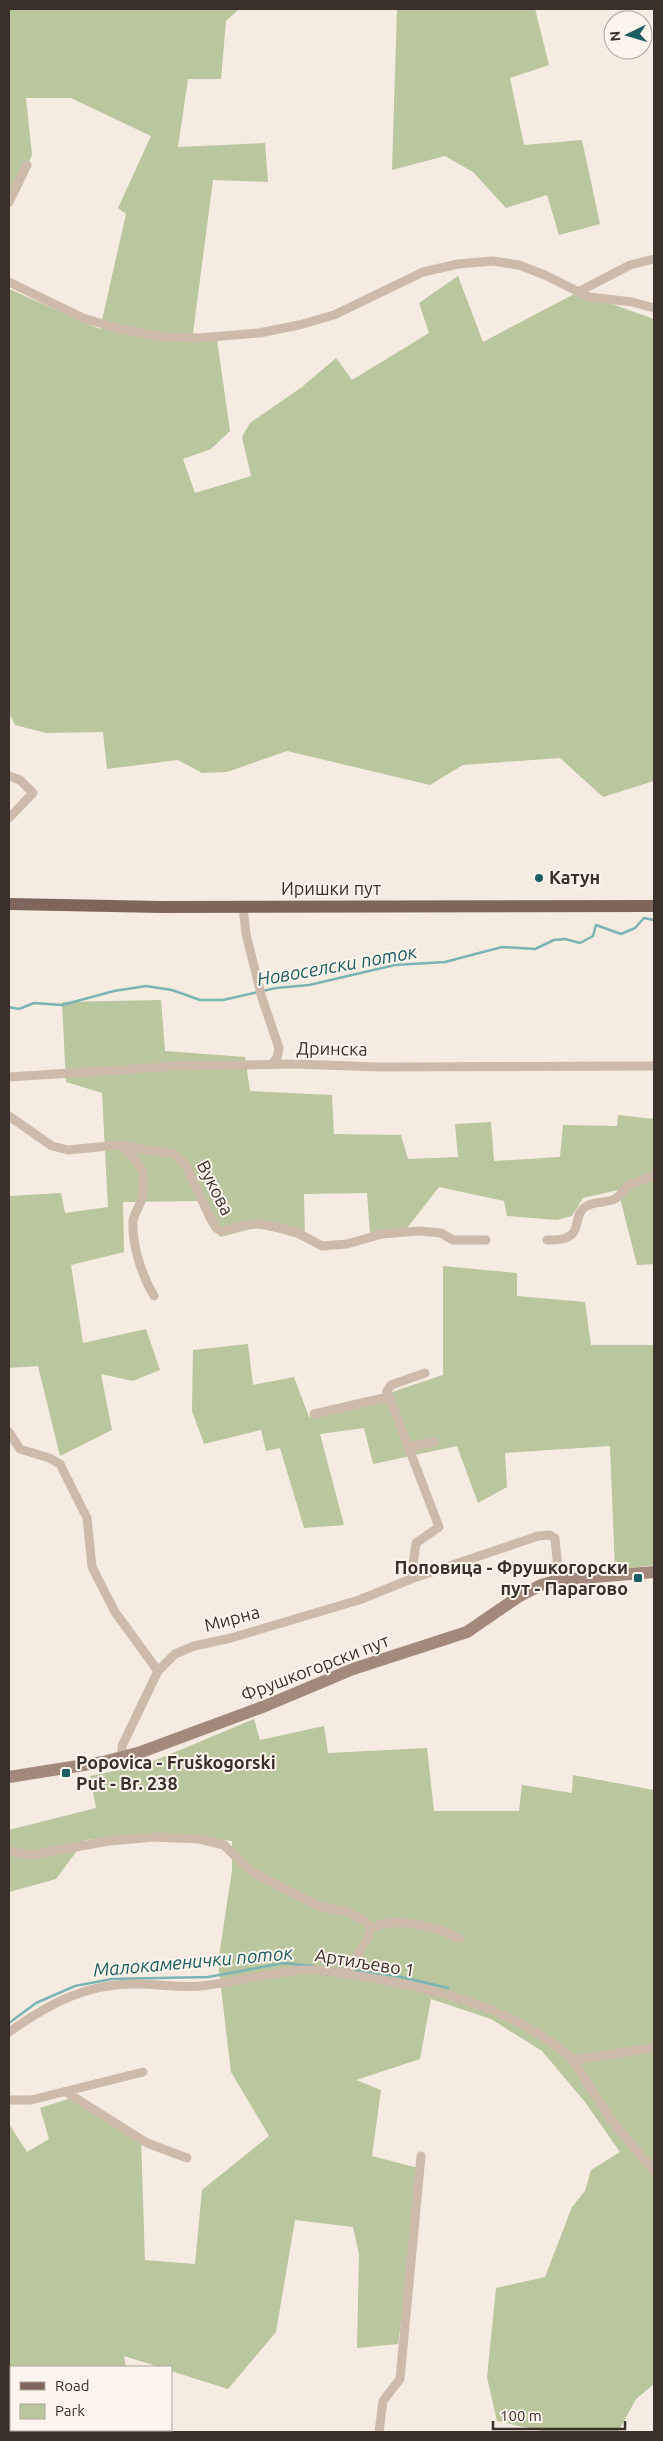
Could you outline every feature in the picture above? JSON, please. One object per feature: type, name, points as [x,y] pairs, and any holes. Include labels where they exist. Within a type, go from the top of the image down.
[{"type":"main road","name":"Иришки пут","points":[[9,904],[243,907],[654,906]]},
{"type":"street","points":[[9,202],[27,165]]},
{"type":"street","points":[[578,292],[630,265],[654,259]]},
{"type":"street","points":[[9,282],[83,318],[164,337],[198,338],[259,333],[334,315],[423,272],[458,264],[492,261],[519,266],[545,275],[578,292],[599,300],[632,302],[654,308]]},
{"type":"street","points":[[9,776],[20,780],[33,793],[9,818]]},
{"type":"street","points":[[243,907],[246,934],[262,998],[279,1048],[295,1064]]},
{"type":"street","points":[[272,1065],[277,1058],[279,1048]]},
{"type":"street","name":"Дринска","points":[[9,1077],[169,1066],[295,1064],[380,1067],[654,1066]]},
{"type":"street","name":"Вукова","points":[[9,1116],[52,1146],[68,1150],[120,1145],[169,1153],[179,1157],[186,1165],[216,1228],[221,1231],[245,1225],[260,1224],[294,1231],[322,1246],[347,1244],[382,1234],[419,1230],[441,1233],[453,1240],[486,1240]]},
{"type":"street","points":[[120,1145],[140,1163],[143,1180],[141,1201],[133,1220],[136,1244],[148,1286],[154,1296]]},
{"type":"street","points":[[547,1240],[560,1240],[568,1237],[579,1223],[580,1212],[584,1207],[615,1198],[630,1184],[654,1176]]},
{"type":"street","points":[[411,1579],[416,1543],[439,1527],[388,1398],[387,1391],[390,1385],[425,1373]]},
{"type":"street","points":[[314,1414],[388,1398]]},
{"type":"street","points":[[9,1432],[20,1449],[42,1455],[60,1464],[87,1518],[92,1567],[115,1612],[158,1671]]},
{"type":"street","points":[[408,1447],[434,1442]]},
{"type":"street","name":"Мирна","points":[[122,1758],[122,1746],[158,1671],[175,1654],[194,1646],[231,1638],[360,1600],[411,1579],[538,1536],[549,1535],[555,1538],[557,1543],[559,1580]]},
{"type":"street","name":"Фрушкогорски пут","points":[[9,1777],[122,1758],[265,1706],[353,1669],[467,1632],[523,1594],[542,1585],[559,1580],[654,1572]]},
{"type":"street","points":[[9,1851],[30,1855],[109,1842],[155,1838],[199,1839],[224,1845],[256,1874],[318,1906],[348,1912],[366,1922],[371,1929]]},
{"type":"street","points":[[348,1974],[371,1929],[379,1924],[388,1922],[412,1925],[449,1932],[460,1939]]},
{"type":"street","name":"Артиљево 1","points":[[9,2032],[38,2011],[96,1986],[135,1983],[199,1986],[306,1970],[348,1974],[425,1989],[466,2001],[500,2015],[542,2036],[573,2060],[612,2120],[654,2171]]},
{"type":"street","points":[[573,2060],[654,2048]]},
{"type":"street","points":[[9,2100],[12,2102],[30,2100],[143,2072]]},
{"type":"street","points":[[66,2092],[147,2143],[187,2158]]},
{"type":"street","points":[[379,2432],[383,2401],[400,2379],[421,2156]]},
{"type":"green space","points":[[9,9],[239,9],[226,21],[221,79],[188,79],[178,147],[265,143],[268,182],[213,180],[192,341],[217,340],[230,431],[211,449],[183,459],[195,493],[251,476],[242,437],[250,423],[302,387],[336,358],[352,380],[429,333],[419,303],[458,276],[483,342],[578,292],[654,319],[654,781],[603,797],[560,758],[463,765],[430,785],[287,751],[227,772],[202,773],[178,760],[107,769],[103,732],[46,733],[15,725],[9,713],[9,289],[100,329],[126,214],[118,208],[151,136],[71,98],[26,98],[32,155],[9,209]]},
{"type":"green space","points":[[397,9],[535,9],[549,65],[510,78],[524,145],[582,140],[600,224],[559,235],[547,195],[506,208],[473,172],[445,156],[392,170]]},
{"type":"green space","points":[[161,1000],[165,1051],[245,1057],[250,1091],[332,1095],[334,1134],[401,1135],[408,1159],[458,1157],[455,1124],[491,1122],[494,1161],[560,1157],[563,1125],[617,1126],[618,1115],[654,1119],[654,1264],[637,1265],[618,1190],[583,1198],[572,1216],[557,1220],[507,1216],[504,1201],[439,1187],[407,1228],[370,1234],[367,1193],[304,1194],[305,1240],[259,1227],[220,1237],[202,1201],[123,1202],[124,1252],[71,1265],[83,1343],[146,1329],[160,1370],[133,1381],[101,1374],[112,1430],[60,1456],[38,1366],[9,1368],[9,1196],[61,1193],[65,1213],[108,1207],[102,1093],[66,1082],[62,1002]]},
{"type":"green space","points":[[443,1266],[517,1273],[517,1296],[585,1302],[591,1345],[654,1345],[654,1565],[615,1570],[610,1446],[505,1453],[507,1487],[478,1503],[457,1446],[373,1464],[364,1428],[320,1434],[344,1525],[304,1528],[280,1448],[266,1451],[261,1430],[204,1444],[192,1411],[193,1350],[248,1344],[253,1385],[294,1377],[309,1417],[387,1402],[383,1395],[443,1375]]},
{"type":"green space","points":[[254,1719],[260,1740],[324,1726],[328,1753],[427,1748],[434,1811],[519,1811],[522,1785],[572,1793],[573,1775],[654,1790],[654,2384],[636,2399],[618,2432],[547,2432],[497,2421],[487,2377],[496,2288],[545,2277],[572,2207],[585,2191],[591,2170],[620,2152],[585,2102],[542,2051],[491,2019],[431,1999],[420,2059],[356,2080],[381,2090],[372,2156],[422,2169],[398,2344],[357,2348],[359,2254],[353,2227],[295,2220],[276,2332],[228,2389],[172,2371],[172,2366],[156,2366],[124,2356],[126,2366],[10,2366],[9,2398],[9,2124],[27,2152],[49,2139],[40,2108],[71,2098],[141,2139],[145,2260],[195,2264],[202,2190],[269,2136],[231,2072],[218,1963],[232,1870],[232,1841],[163,1833],[85,1840],[56,1879],[9,1892],[9,1830],[96,1808],[90,1776],[144,1765]]},
{"type":"green space","points":[[142,2431],[142,2432],[46,2432]]},
{"type":"waterway","name":"Новоселски поток","points":[[9,1007],[19,1009],[34,1003],[62,1005],[114,991],[146,986],[172,990],[200,1000],[223,1000],[276,988],[309,985],[395,965],[445,962],[502,947],[535,949],[554,940],[565,939],[580,943],[593,936],[596,925],[621,934],[635,928],[644,918],[654,920]]},
{"type":"waterway","name":"Малокаменички поток","points":[[9,2023],[36,2003],[75,1986],[112,1979],[208,1977],[284,1963],[313,1966]]},
{"type":"waterway","name":"Малокаменички поток","points":[[353,1970],[397,1976],[448,1988]]},
{"type":"place","name":"Катун","points":[[539,878]]},
{"type":"place","name":"Поповица - Фрушкогорски пут - Парагово","points":[[638,1578]]},
{"type":"place","name":"Popovica - Fruškogorski Put - Br. 238","points":[[66,1773]]}]
